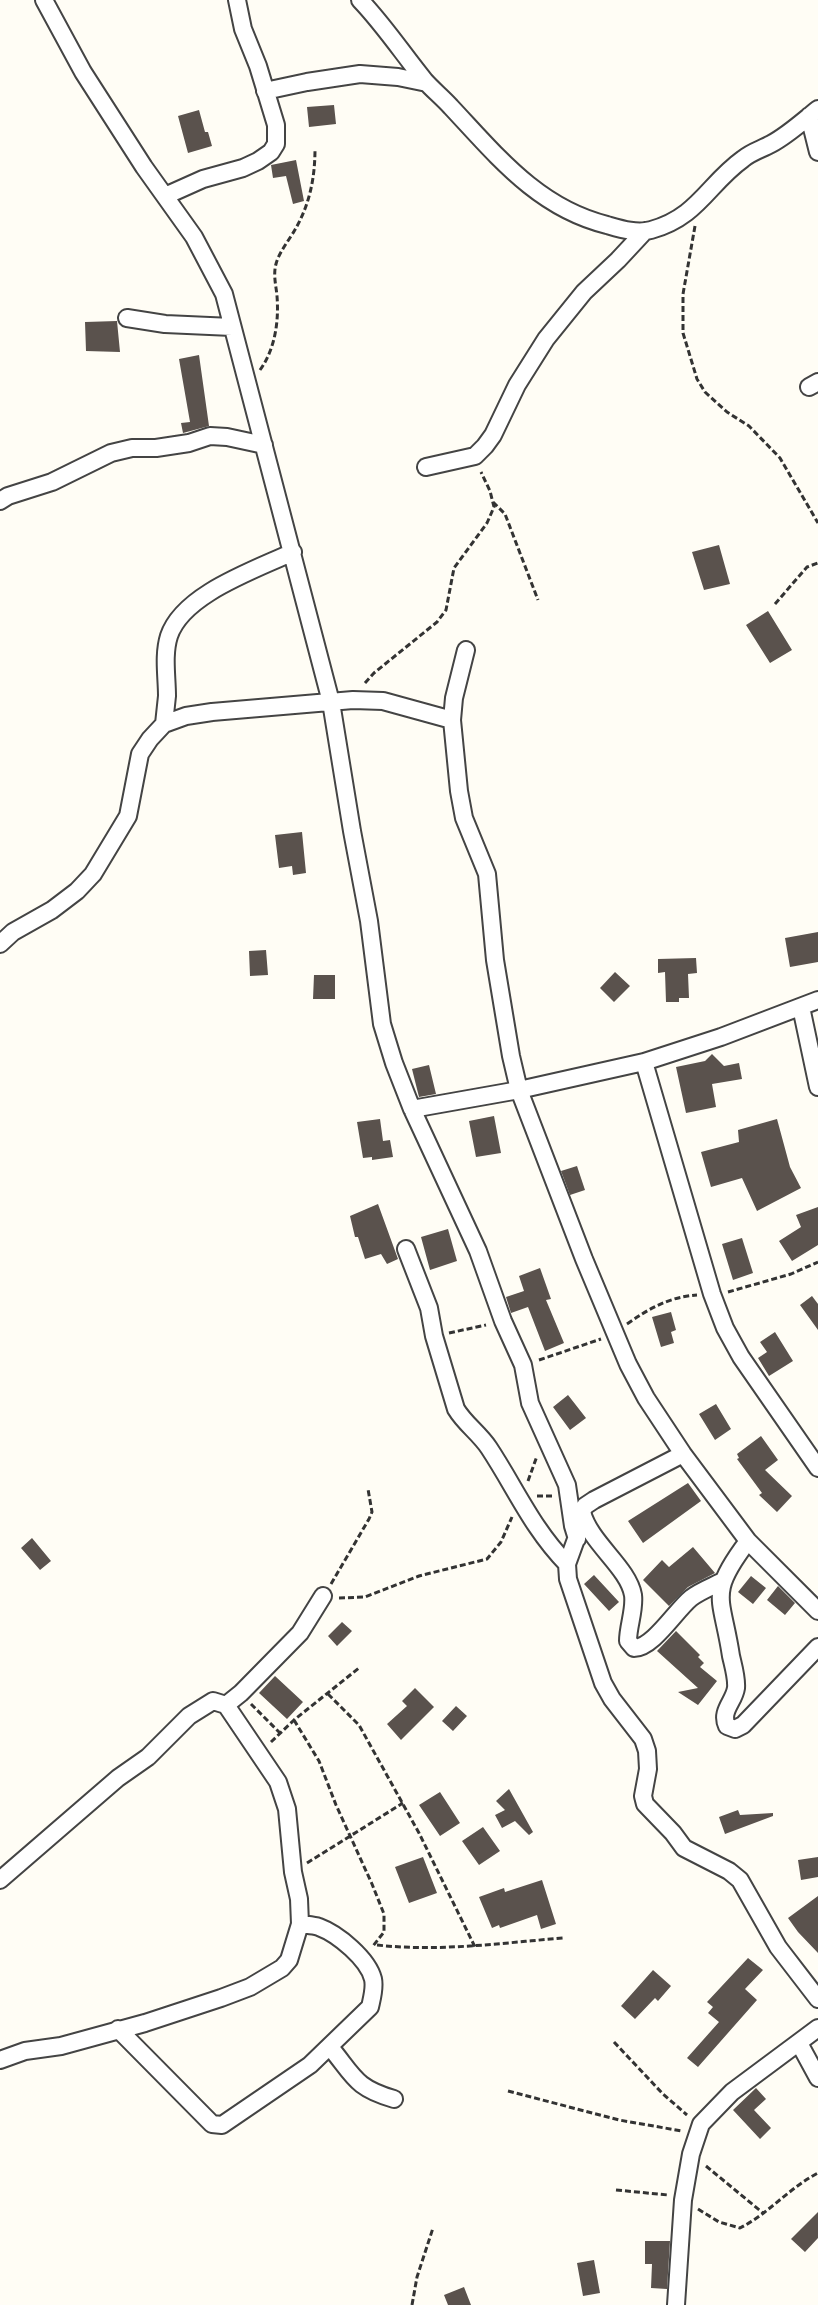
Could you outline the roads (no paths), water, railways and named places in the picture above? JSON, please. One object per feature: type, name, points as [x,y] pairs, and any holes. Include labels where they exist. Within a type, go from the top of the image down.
[{"type":"street","points":[[44,0],[83,72],[194,237],[224,294],[331,702],[369,921],[382,1024],[412,1109],[478,1251],[502,1321],[523,1365],[530,1403],[567,1485],[577,1539]]},
{"type":"street","points":[[165,196],[203,179],[243,168],[258,161],[271,152],[276,144],[276,125],[243,30],[237,0]]},
{"type":"street","points":[[360,0],[427,83],[488,148],[557,206],[590,221],[628,231],[645,231],[670,223],[699,203],[722,175],[745,157],[772,144],[814,112]]},
{"type":"street","points":[[265,91],[360,74],[398,76],[427,83]]},
{"type":"street","points":[[814,112],[818,152]]},
{"type":"street","points":[[426,467],[475,456],[493,435],[517,385],[546,339],[584,292],[645,231]]},
{"type":"street","points":[[127,318],[165,324],[232,327]]},
{"type":"street","points":[[0,501],[8,496],[52,482],[111,453],[132,448],[156,448],[189,443],[210,436],[227,437],[264,445]]},
{"type":"street","points":[[164,724],[167,698],[166,653],[169,636],[178,619],[190,605],[206,594],[293,552]]},
{"type":"street","points":[[466,650],[454,698],[452,720],[459,791],[464,818],[487,874],[495,960],[507,1035],[519,1090],[580,1249],[628,1364],[646,1398],[683,1454],[748,1540],[818,1611]]},
{"type":"street","points":[[0,944],[14,932],[52,910],[77,891],[93,874],[128,816],[140,754],[164,724],[203,713],[350,701],[383,701],[452,720]]},
{"type":"street","points":[[412,1109],[519,1090],[644,1062],[721,1037],[818,1000]]},
{"type":"street","points":[[801,1007],[818,1088]]},
{"type":"street","points":[[644,1062],[712,1294],[725,1328],[741,1357],[818,1468]]},
{"type":"street","points":[[406,1249],[429,1308],[434,1336],[456,1409],[489,1448],[545,1540],[567,1564]]},
{"type":"street","points":[[683,1454],[594,1500],[585,1506],[582,1512],[583,1518],[591,1534],[626,1578],[632,1592],[634,1603],[628,1628],[628,1641],[634,1648],[640,1648],[653,1638],[693,1597],[721,1582]]},
{"type":"street","points":[[583,1518],[567,1564],[568,1579],[603,1683],[612,1699],[643,1739],[647,1751],[648,1769],[643,1796],[645,1804],[684,1848],[729,1871],[740,1880],[778,1947],[818,1999]]},
{"type":"street","points":[[748,1540],[733,1560],[721,1582],[719,1600],[729,1639],[736,1687],[725,1711],[724,1720],[727,1726],[735,1729],[743,1725],[818,1647]]},
{"type":"street","points":[[226,1705],[241,1694],[300,1633],[323,1596]]},
{"type":"street","points":[[0,1880],[118,1778],[148,1757],[189,1716],[213,1701],[226,1705],[278,1782],[287,1809],[293,1872],[299,1899],[300,1924],[289,1960],[282,1968],[250,1987],[145,2023],[61,2046],[25,2051],[0,2060]]},
{"type":"street","points":[[118,2029],[212,2124],[222,2125],[291,2079],[330,2047],[369,2007],[374,1981],[369,1968],[359,1955],[319,1927],[300,1924]]},
{"type":"street","points":[[676,2305],[684,2200],[691,2154],[699,2128],[732,2092],[818,2028]]},
{"type":"street","points":[[800,2043],[818,2078]]},
{"type":"street","points":[[330,2047],[364,2088],[394,2099]]}]
